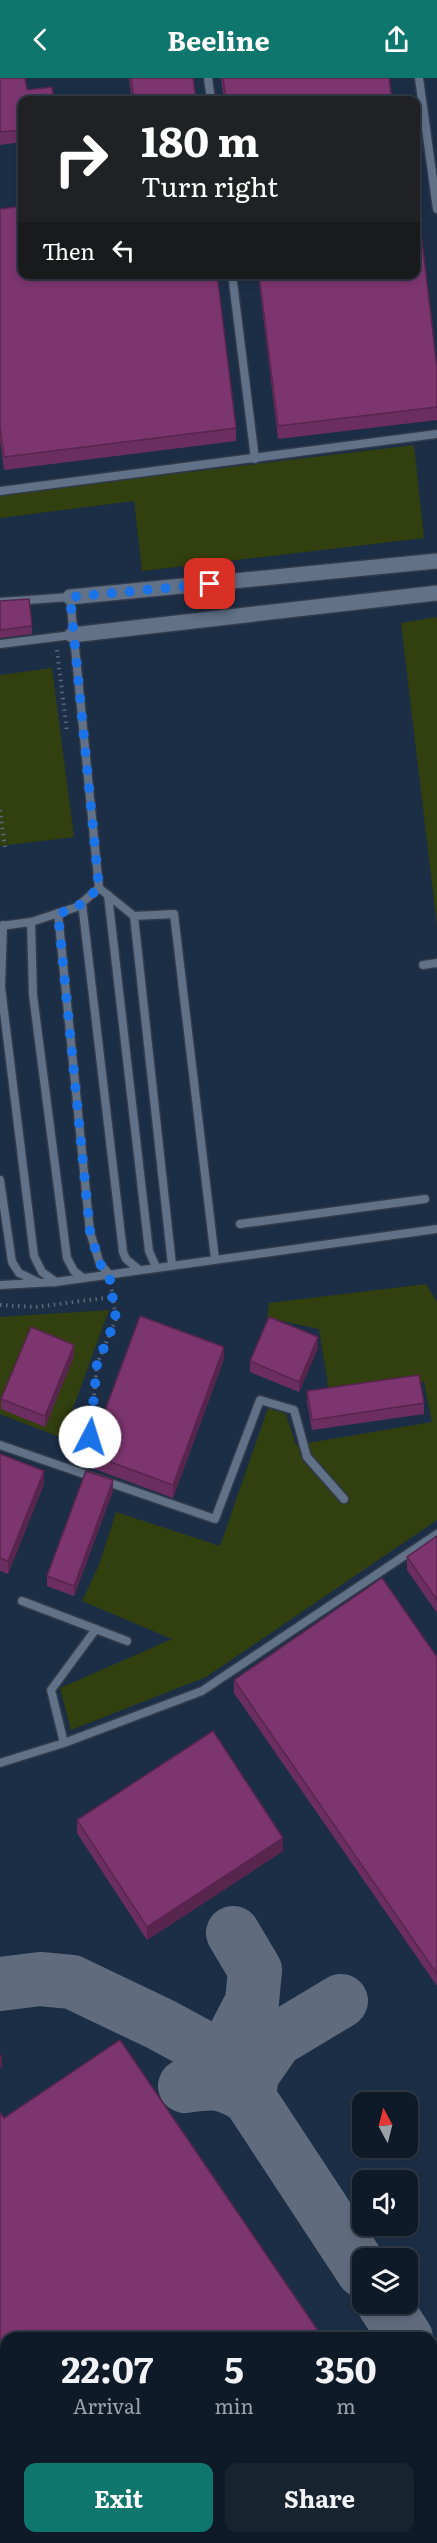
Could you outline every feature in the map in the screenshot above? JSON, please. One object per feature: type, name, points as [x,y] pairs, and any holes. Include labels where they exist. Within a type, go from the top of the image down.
[{"type":"street","points":[[70,597],[437,561]]},
{"type":"street","points":[[72,635],[437,593]]},
{"type":"lane","points":[[208,78],[210,96]]},
{"type":"lane","points":[[419,78],[437,209]]},
{"type":"lane","points":[[233,279],[255,459]]},
{"type":"lane","points":[[0,490],[437,434]]},
{"type":"lane","points":[[0,602],[70,597],[99,888],[134,916],[174,914],[215,1259]]},
{"type":"lane","points":[[0,644],[72,635]]},
{"type":"lane","points":[[56,1282],[42,1272],[34,1256],[0,987],[1,926],[31,922],[77,907],[99,888]]},
{"type":"lane","points":[[108,895],[149,1251],[156,1267]]},
{"type":"lane","points":[[82,903],[123,1251],[126,1259],[138,1269]]},
{"type":"lane","points":[[58,914],[90,1232],[100,1264],[109,1274]]},
{"type":"lane","points":[[134,916],[172,1265]]},
{"type":"lane","points":[[31,922],[33,995],[67,1258],[74,1271],[83,1278]]},
{"type":"lane","points":[[423,965],[437,963]]},
{"type":"lane","points":[[0,1180],[12,1262],[19,1273],[39,1283]]},
{"type":"lane","points":[[240,1224],[424,1198]]},
{"type":"lane","points":[[1,1284],[56,1282],[437,1229]]},
{"type":"lane","points":[[0,1444],[215,1519],[260,1400],[294,1410],[307,1457],[344,1499]]},
{"type":"lane","points":[[0,1762],[64,1743],[202,1691],[437,1534]]},
{"type":"lane","points":[[22,1601],[127,1641]]},
{"type":"lane","points":[[64,1743],[51,1690],[96,1629]]},
{"type":"path","points":[[0,810],[5,847]]},
{"type":"path","points":[[76,1471],[90,1437],[97,1364],[116,1319],[109,1274]]},
{"type":"path","points":[[0,1305],[35,1307],[113,1297]]},
{"type":"shaded area","points":[[0,78],[437,78],[437,2332],[0,2332]]},
{"type":"green space","points":[[414,445],[424,538],[142,571],[134,501],[0,518],[0,495]]},
{"type":"green space","points":[[437,617],[437,926],[401,623]]},
{"type":"green space","points":[[52,668],[74,837],[0,846],[0,675]]},
{"type":"green space","points":[[426,1284],[437,1302],[437,1520],[206,1677],[71,1730],[60,1688],[172,1639],[82,1601],[99,1565],[116,1512],[220,1546],[268,1408],[286,1414],[296,1445],[432,1422],[424,1382],[329,1391],[319,1329],[267,1318],[269,1303]]},
{"type":"green space","points":[[109,1310],[62,1438],[0,1414],[0,1317]]},
{"type":"building","points":[[0,78],[25,78],[27,90],[52,87],[53,96],[18,96],[18,130],[0,132]]},
{"type":"building","points":[[131,78],[193,78],[195,96],[133,96]]},
{"type":"building","points":[[223,78],[389,78],[391,96],[225,96]]},
{"type":"building","points":[[18,207],[18,279],[218,279],[236,428],[4,457],[0,427],[0,209]]},
{"type":"building","points":[[420,223],[437,368],[437,407],[278,426],[260,279],[420,279]]},
{"type":"building","points":[[29,599],[32,626],[0,630],[0,601]]},
{"type":"building","points":[[140,1316],[224,1347],[173,1485],[89,1454]]},
{"type":"building","points":[[269,1317],[318,1337],[299,1382],[250,1361]]},
{"type":"building","points":[[31,1327],[74,1345],[45,1416],[1,1399]]},
{"type":"building","points":[[419,1375],[424,1403],[312,1420],[307,1391]]},
{"type":"building","points":[[0,1454],[44,1471],[8,1561],[0,1558]]},
{"type":"building","points":[[86,1471],[113,1480],[74,1586],[47,1576]]},
{"type":"building","points":[[437,1536],[437,1600],[407,1557]]},
{"type":"building","points":[[382,1578],[437,1657],[437,1974],[234,1680]]},
{"type":"building","points":[[213,1731],[283,1838],[147,1927],[77,1820]]},
{"type":"building","points":[[120,2040],[319,2332],[0,2332],[0,2113],[4,2118]]},
{"type":"taxiway","points":[[223,2058],[252,2002],[255,1970],[233,1933]]},
{"type":"taxiway","points":[[0,1984],[40,1979],[72,1982],[160,2024],[223,2058],[352,2254]]},
{"type":"taxiway","points":[[248,2097],[253,2073],[276,2040],[341,2001]]},
{"type":"taxiway","points":[[185,2086],[225,2085],[248,2097]]},
{"type":"taxiway","points":[[390,2314],[402,2332]]},
{"type":"route","points":[[90,1437],[97,1364],[116,1319],[109,1274],[100,1264],[95,1253],[90,1232],[58,914],[77,907],[99,888],[70,597],[210,584]]}]
